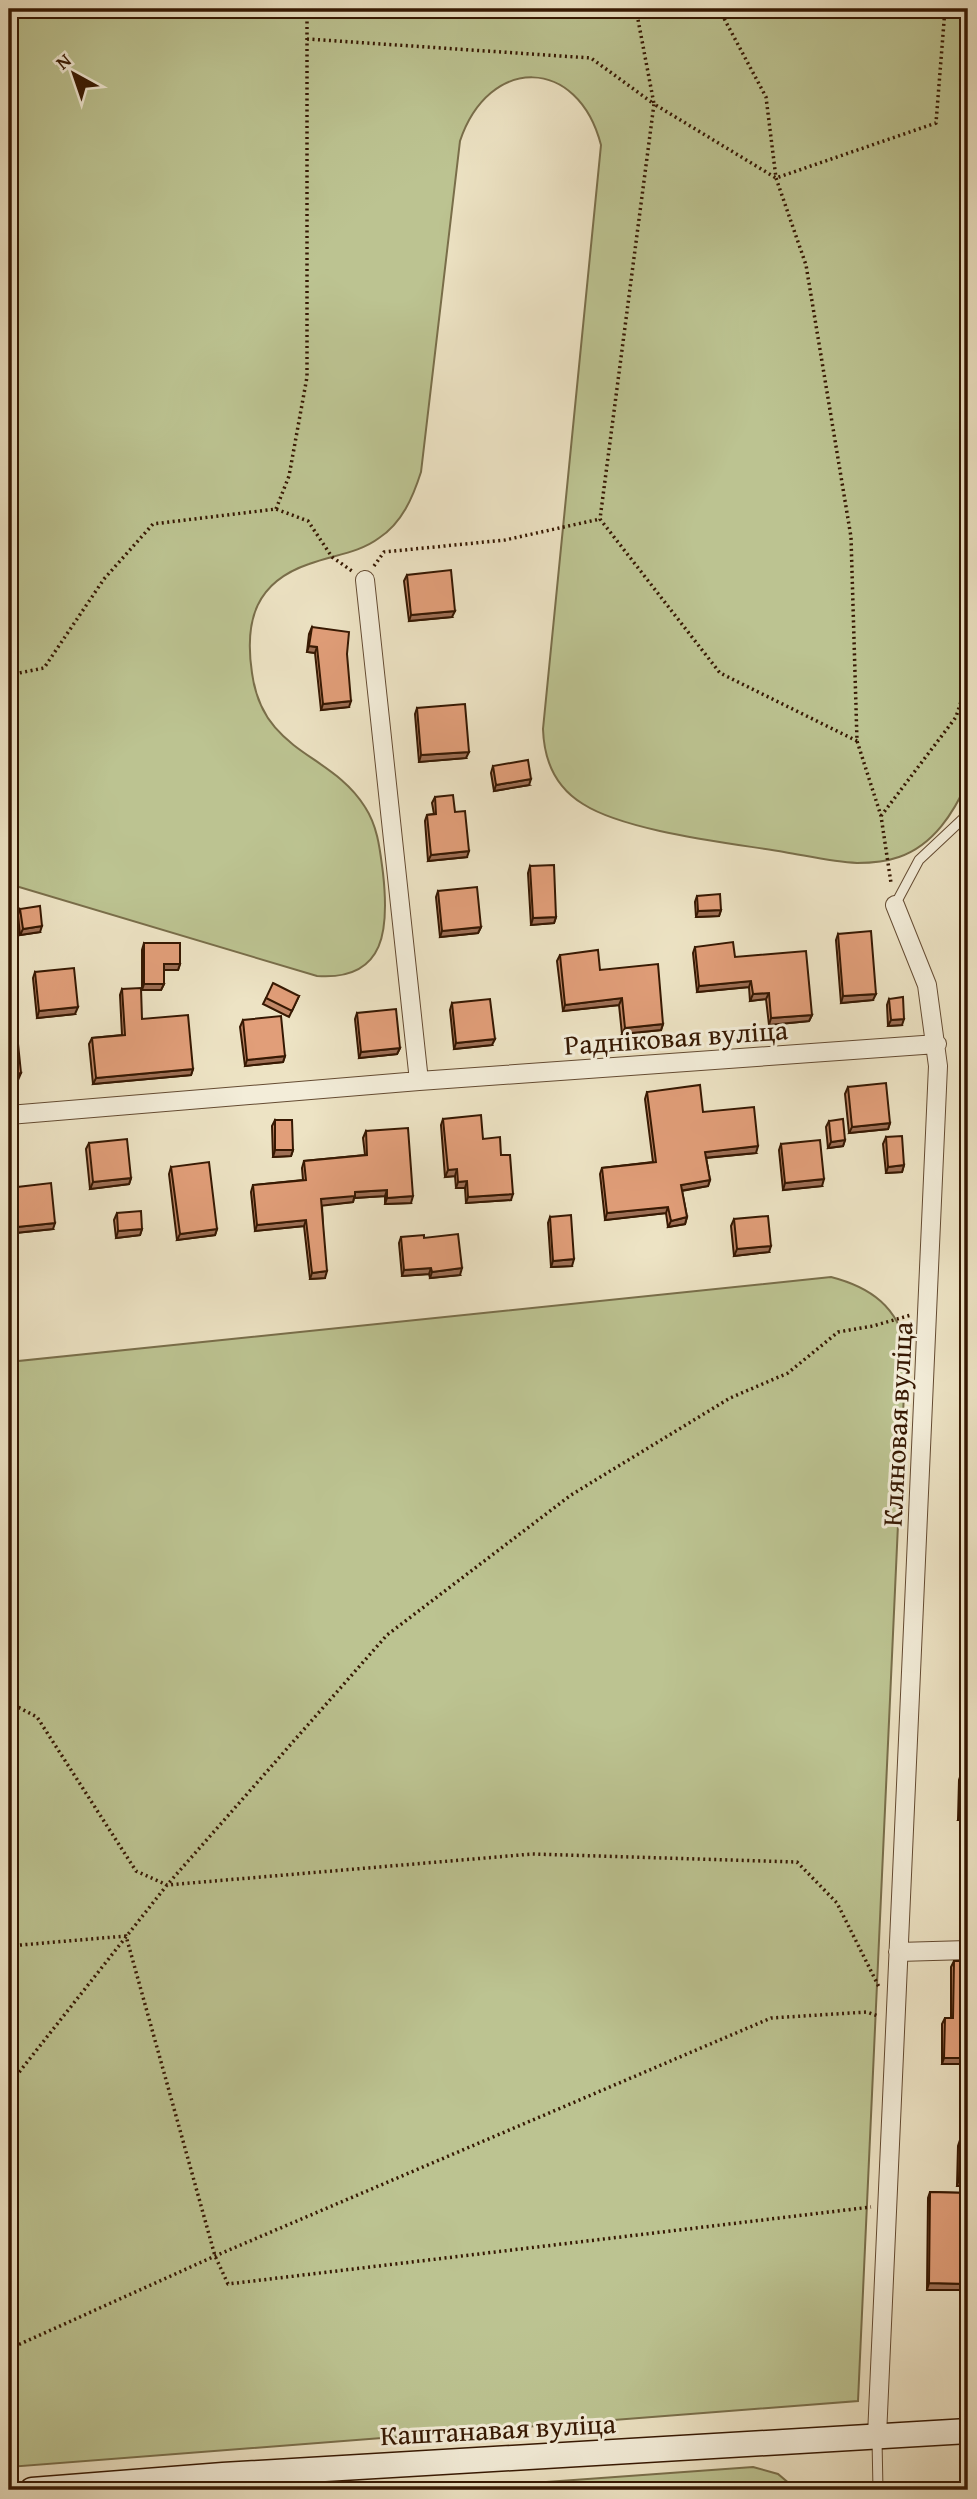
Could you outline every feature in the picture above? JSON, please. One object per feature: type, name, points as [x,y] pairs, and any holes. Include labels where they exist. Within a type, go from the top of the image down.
[{"type":"main road","name":"Каштанавая вуліца","points":[[32,2490],[223,2474],[968,2431]]},
{"type":"street","points":[[365,580],[419,1081]]},
{"type":"street","name":"Кляновая вуліца","points":[[877,2436],[928,1310],[937,1044],[927,985],[895,905]]},
{"type":"street","name":"Радніковая вуліца","points":[[9,1115],[419,1081],[937,1044]]},
{"type":"street","points":[[898,1952],[968,1950]]},
{"type":"lane","points":[[895,905],[903,885],[919,860],[968,814]]},
{"type":"lane","points":[[877,2436],[878,2490]]},
{"type":"path","points":[[276,509],[289,476],[307,377],[307,9]]},
{"type":"path","points":[[636,9],[654,104],[600,519],[720,673],[857,741]]},
{"type":"path","points":[[719,9],[766,97],[776,178],[806,265],[851,537],[857,741],[881,816],[895,905]]},
{"type":"path","points":[[776,178],[936,123],[945,9]]},
{"type":"path","points":[[307,38],[591,58],[654,104],[776,178]]},
{"type":"path","points":[[9,675],[44,667],[104,579],[153,524],[276,509],[308,521],[332,557],[365,580],[384,552],[505,540],[600,519]]},
{"type":"path","points":[[881,816],[956,717],[968,680]]},
{"type":"path","points":[[9,2085],[167,1885],[387,1635],[571,1495],[730,1398],[788,1373],[838,1332],[873,1326],[928,1310]]},
{"type":"path","points":[[9,1696],[10,1705],[37,1717],[136,1871],[167,1885],[532,1854],[797,1862],[837,1903],[896,2023]]},
{"type":"path","points":[[9,1946],[126,1936]]},
{"type":"path","points":[[126,1936],[215,2256],[228,2284],[887,2205]]},
{"type":"path","points":[[9,2349],[215,2256],[771,2018],[867,2012],[896,2023]]},
{"type":"green space","points":[[9,9],[968,9],[968,781],[949,816],[933,836],[899,857],[857,863],[680,835],[602,814],[573,797],[553,772],[543,729],[601,145],[590,116],[573,95],[554,82],[533,77],[511,81],[491,93],[473,113],[460,141],[421,472],[410,500],[394,525],[371,543],[309,564],[277,581],[258,605],[250,636],[252,673],[259,700],[270,720],[300,750],[335,774],[351,789],[373,823],[381,856],[385,893],[383,931],[379,947],[370,960],[358,970],[340,975],[317,976],[9,884]]},
{"type":"green space","points":[[831,1277],[858,1287],[880,1301],[897,1321],[906,1349],[858,2401],[9,2467],[9,1362]]},
{"type":"green space","points":[[753,2467],[778,2474],[797,2490],[437,2490]]},
{"type":"building","points":[[451,570],[455,611],[411,615],[407,575]]},
{"type":"building","points":[[312,627],[349,632],[347,654],[351,701],[323,704],[317,647],[309,646]]},
{"type":"building","points":[[465,704],[469,752],[421,755],[417,708]]},
{"type":"building","points":[[528,760],[531,779],[496,785],[493,766]]},
{"type":"building","points":[[453,795],[455,812],[465,811],[469,851],[431,855],[427,815],[436,814],[435,797]]},
{"type":"building","points":[[554,865],[556,917],[533,918],[530,866]]},
{"type":"building","points":[[477,887],[481,927],[442,931],[438,891]]},
{"type":"building","points":[[720,894],[721,910],[698,911],[697,896]]},
{"type":"building","points":[[40,906],[42,926],[23,929],[20,909]]},
{"type":"building","points":[[871,931],[876,994],[843,996],[838,934]]},
{"type":"building","points":[[733,942],[735,957],[806,951],[812,1015],[771,1018],[769,993],[753,994],[751,981],[699,986],[695,947]]},
{"type":"building","points":[[144,943],[180,943],[180,964],[164,964],[164,984],[144,984]]},
{"type":"building","points":[[598,950],[600,970],[658,964],[663,1024],[625,1028],[622,998],[565,1005],[560,955]]},
{"type":"building","points":[[74,968],[78,1007],[39,1011],[35,972]]},
{"type":"building","points":[[273,983],[299,996],[292,1011],[266,998]]},
{"type":"building","points":[[141,988],[142,1019],[188,1015],[193,1069],[96,1078],[92,1038],[125,1035],[122,989]]},
{"type":"building","points":[[903,997],[904,1019],[891,1020],[889,999]]},
{"type":"building","points":[[490,999],[495,1039],[456,1043],[452,1003]]},
{"type":"building","points":[[396,1009],[400,1048],[361,1052],[357,1013]]},
{"type":"building","points":[[281,1016],[285,1056],[247,1060],[243,1020]]},
{"type":"building","points":[[17,1034],[21,1073],[9,1075],[9,1035]]},
{"type":"building","points":[[886,1083],[890,1123],[852,1127],[848,1087]]},
{"type":"building","points":[[700,1085],[703,1112],[754,1107],[758,1146],[705,1152],[710,1180],[681,1185],[687,1217],[671,1221],[668,1207],[607,1213],[602,1168],[656,1162],[647,1092]]},
{"type":"building","points":[[481,1115],[483,1139],[500,1137],[501,1155],[510,1155],[513,1194],[468,1197],[467,1181],[458,1182],[457,1169],[448,1170],[443,1119]]},
{"type":"building","points":[[843,1119],[845,1140],[831,1142],[829,1121]]},
{"type":"building","points":[[275,1120],[292,1120],[293,1150],[275,1150]]},
{"type":"building","points":[[408,1128],[413,1196],[387,1198],[387,1190],[355,1192],[355,1196],[321,1199],[327,1271],[312,1273],[306,1220],[257,1225],[253,1185],[306,1180],[304,1161],[367,1155],[366,1131]]},
{"type":"building","points":[[902,1136],[904,1165],[888,1167],[886,1137]]},
{"type":"building","points":[[127,1139],[131,1178],[93,1182],[89,1143]]},
{"type":"building","points":[[820,1140],[824,1179],[785,1183],[781,1144]]},
{"type":"building","points":[[209,1162],[217,1229],[180,1234],[171,1167]]},
{"type":"building","points":[[51,1183],[55,1223],[17,1227],[14,1201],[9,1201],[9,1188]]},
{"type":"building","points":[[141,1211],[142,1229],[118,1231],[117,1213]]},
{"type":"building","points":[[571,1215],[574,1259],[553,1261],[550,1217]]},
{"type":"building","points":[[768,1216],[771,1246],[737,1249],[734,1219]]},
{"type":"building","points":[[458,1234],[462,1268],[432,1272],[431,1268],[404,1270],[401,1237],[424,1235],[424,1238]]},
{"type":"building","points":[[968,1594],[968,1634],[967,1634]]},
{"type":"building","points":[[961,1774],[968,1774],[968,1814],[961,1814]]},
{"type":"building","points":[[954,1961],[968,1961],[968,2058],[944,2058],[945,2018],[953,2018]]},
{"type":"building","points":[[960,2140],[968,2140],[968,2179],[959,2179]]},
{"type":"building","points":[[930,2192],[968,2193],[968,2284],[929,2283]]}]
